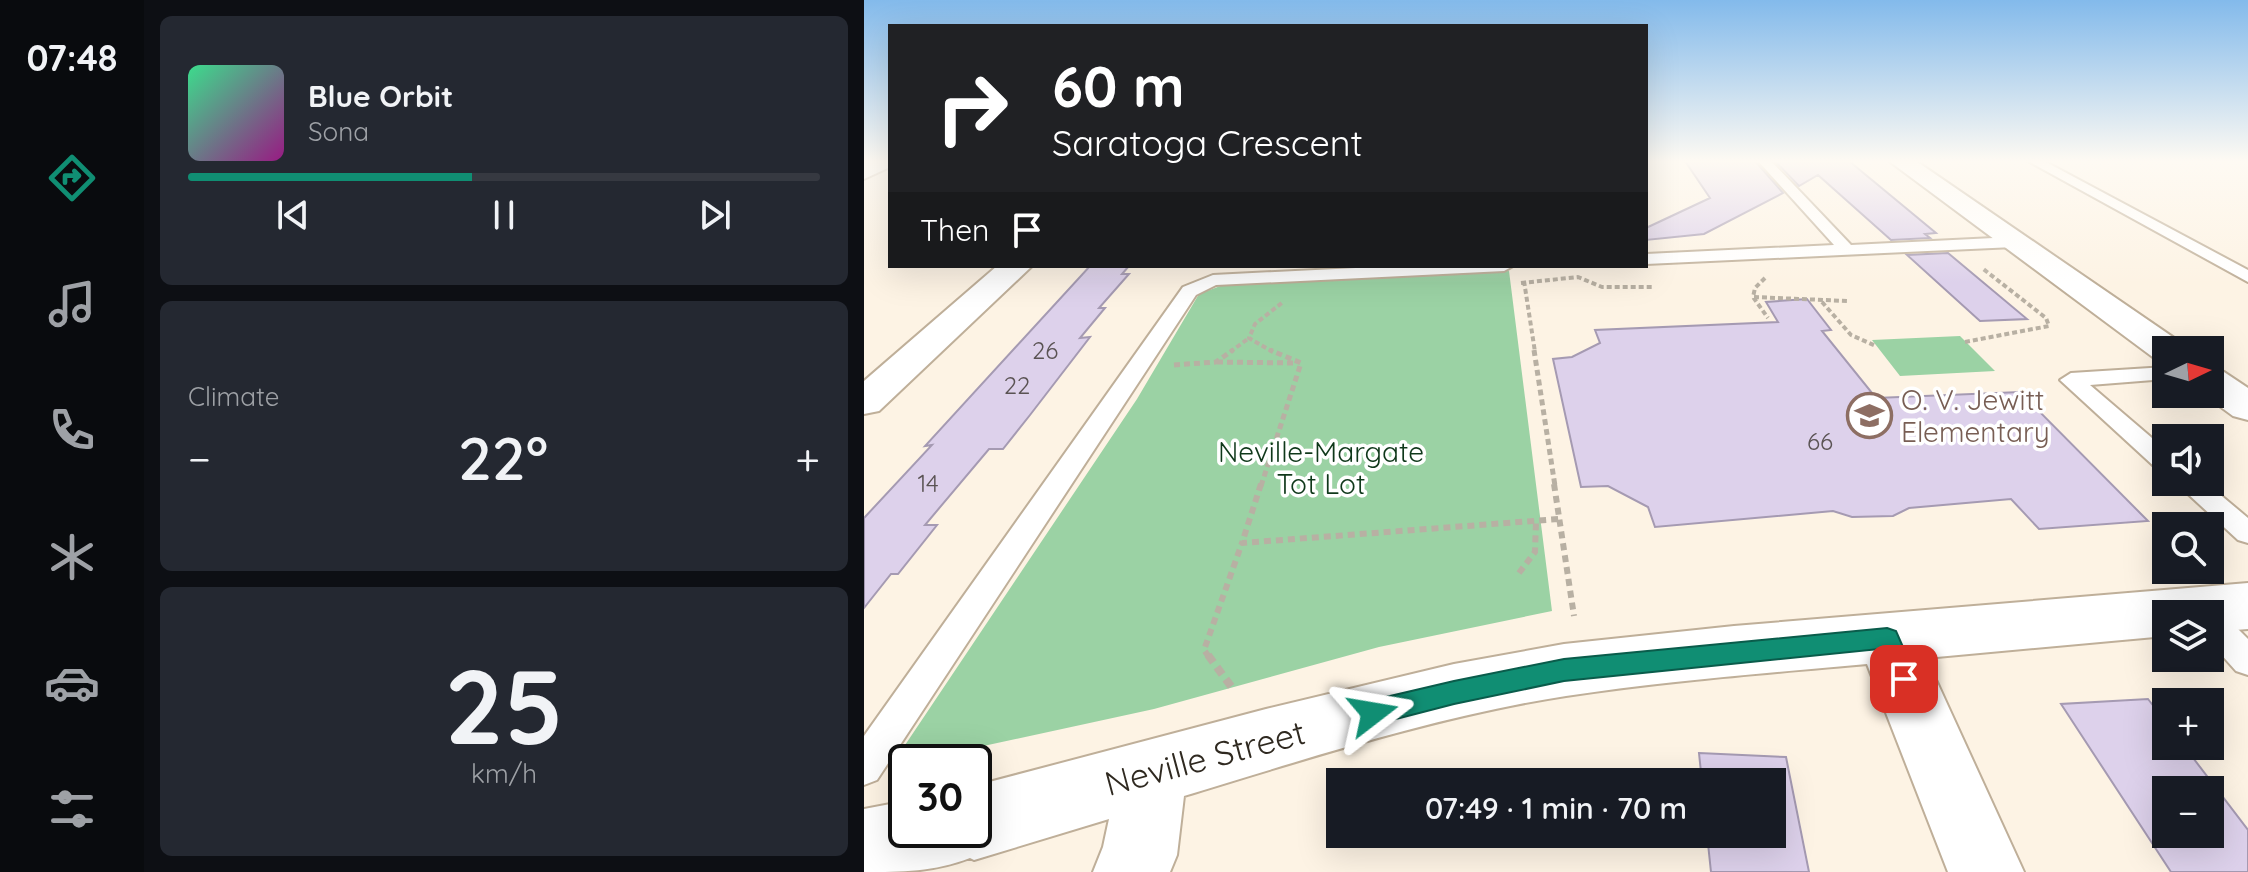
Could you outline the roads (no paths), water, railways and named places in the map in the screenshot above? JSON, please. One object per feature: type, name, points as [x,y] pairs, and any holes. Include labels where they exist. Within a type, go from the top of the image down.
[{"type":"street","points":[[1957,202],[2152,339]]},
{"type":"street","points":[[864,402],[1014,268]]},
{"type":"street","points":[[2224,390],[2248,407]]},
{"type":"street","name":"Neville Street","points":[[992,818],[1153,771],[1454,692],[1564,670],[1887,638],[2152,618]]},
{"type":"street","points":[[1887,638],[1986,872]]},
{"type":"street","points":[[1131,872],[1139,855],[1153,771]]},
{"type":"street","points":[[864,846],[888,841]]},
{"type":"lane","points":[[1802,202],[1847,250]]},
{"type":"lane","points":[[2109,202],[2248,277]]},
{"type":"lane","points":[[1648,259],[2014,242]]},
{"type":"lane","points":[[864,767],[1189,291],[1213,280],[1513,270]]},
{"type":"lane","points":[[2152,374],[2071,380],[2152,451]]},
{"type":"lane","points":[[2204,496],[2248,533]]},
{"type":"lane","points":[[2224,626],[2248,661]]},
{"type":"place","name":"O. V. Jewitt Elementary","points":[[1870,416]]},
{"type":"park label","name":"Neville-Margate Tot Lot","points":[[1321,468]]}]
